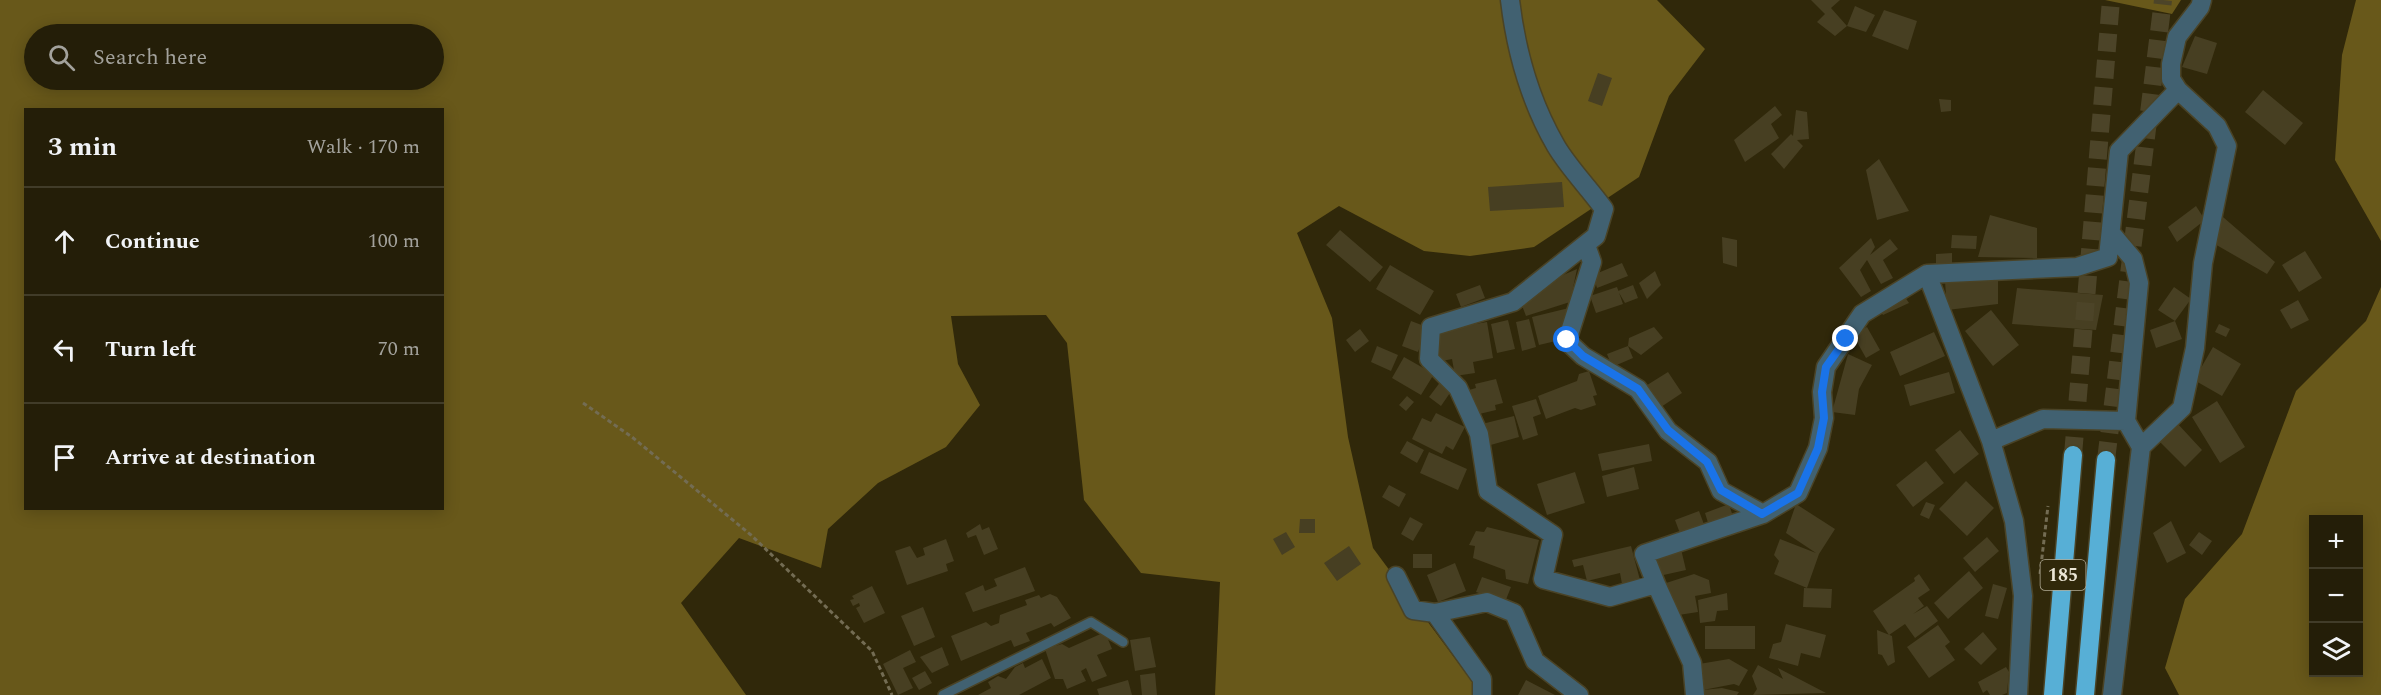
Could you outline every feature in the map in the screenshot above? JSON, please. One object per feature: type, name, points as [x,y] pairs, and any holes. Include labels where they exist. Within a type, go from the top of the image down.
[{"type":"highway","name":"185","points":[[2053,695],[2073,455]]},
{"type":"highway","name":"185","points":[[2085,695],[2106,460]]},
{"type":"street","points":[[1510,0],[1515,42],[1531,90],[1556,147],[1604,209],[1596,236],[1513,302],[1431,327],[1428,359],[1458,388],[1479,434],[1488,491],[1553,535],[1543,579],[1610,597],[1656,584]]},
{"type":"street","points":[[2141,447],[2182,408],[2195,348],[2203,263],[2227,146],[2217,126],[2178,90],[2171,79],[2171,64],[2177,37],[2200,7],[2202,0]]},
{"type":"street","points":[[1695,695],[1692,663],[1644,554],[1762,514],[1798,493],[1818,448],[1824,418],[1822,392],[1826,367],[1862,314],[1927,274],[2077,267],[2108,257],[2119,151],[2178,90]]},
{"type":"street","points":[[2111,233],[2133,259],[2139,284],[2126,421],[2141,447],[2112,695]]},
{"type":"street","points":[[1586,245],[1592,262],[1567,340],[1583,356],[1638,389],[1668,430],[1707,462],[1721,490],[1762,514]]},
{"type":"street","points":[[1927,274],[1991,441],[2014,521],[2023,618],[2018,695]]},
{"type":"street","points":[[1991,441],[2043,419],[2126,421]]},
{"type":"street","points":[[1396,576],[1413,610],[1435,613],[1487,603],[1514,613],[1535,661],[1579,695]]},
{"type":"street","points":[[1435,613],[1482,679],[1482,695]]},
{"type":"lane","points":[[943,695],[1091,622],[1123,642]]},
{"type":"path","points":[[583,403],[632,437],[751,535],[873,651],[892,695]]},
{"type":"shaded area","points":[[0,0],[1657,0],[1705,49],[1669,96],[1639,177],[1534,247],[1470,256],[1424,251],[1339,206],[1297,233],[1332,318],[1348,437],[1373,548],[1482,695],[1215,695],[1220,582],[1141,573],[1084,500],[1067,343],[1046,315],[951,316],[958,364],[980,405],[946,447],[878,483],[828,529],[821,568],[739,538],[681,603],[746,695],[0,695]]},
{"type":"shaded area","points":[[2105,0],[2181,0],[2172,14]]},
{"type":"shaded area","points":[[2356,0],[2381,0],[2381,241],[2335,160],[2342,55]]},
{"type":"shaded area","points":[[2381,287],[2381,695],[2179,695],[2165,668],[2185,599],[2242,534],[2296,391],[2366,321]]},
{"type":"building","points":[[1811,0],[1840,0],[1831,8],[1847,26],[1835,36],[1817,22],[1825,14]]},
{"type":"building","points":[[1855,6],[1875,15],[1866,32],[1847,26]]},
{"type":"building","points":[[1884,10],[1917,21],[1908,50],[1872,36]]},
{"type":"building","points":[[2195,36],[2217,43],[2207,74],[2182,67]]},
{"type":"building","points":[[1598,73],[1612,78],[1602,106],[1588,101]]},
{"type":"building","points":[[2263,90],[2303,123],[2285,145],[2245,112]]},
{"type":"building","points":[[1939,99],[1951,100],[1951,111],[1941,112]]},
{"type":"building","points":[[1775,106],[1782,115],[1771,124],[1779,138],[1745,162],[1734,140]]},
{"type":"building","points":[[1796,110],[1807,112],[1809,139],[1797,140],[1803,146],[1784,169],[1771,154],[1791,134],[1793,136]]},
{"type":"building","points":[[1879,159],[1909,211],[1877,220],[1866,170]]},
{"type":"building","points":[[1562,182],[1564,207],[1490,211],[1488,187]]},
{"type":"building","points":[[2196,206],[2205,220],[2177,242],[2168,227]]},
{"type":"building","points":[[1990,215],[2037,228],[2037,258],[1978,257]]},
{"type":"building","points":[[2223,217],[2275,262],[2267,274],[2213,243]]},
{"type":"building","points":[[1340,230],[1383,267],[1370,282],[1326,245]]},
{"type":"building","points":[[1952,235],[1977,236],[1976,249],[1951,248]]},
{"type":"building","points":[[1722,237],[1737,240],[1737,267],[1723,263]]},
{"type":"building","points":[[1871,238],[1875,247],[1870,255],[1890,239],[1898,249],[1883,260],[1893,278],[1881,284],[1867,260],[1860,270],[1871,291],[1861,297],[1839,268]]},
{"type":"building","points":[[2305,251],[2322,278],[2299,292],[2282,265]]},
{"type":"building","points":[[1952,253],[1952,267],[1936,267],[1936,254]]},
{"type":"building","points":[[1622,263],[1628,276],[1597,288],[1593,275]]},
{"type":"building","points":[[1390,265],[1434,291],[1420,315],[1376,289]]},
{"type":"building","points":[[1577,269],[1570,302],[1526,316],[1521,303],[1547,282]]},
{"type":"building","points":[[1655,271],[1661,285],[1647,299],[1639,283]]},
{"type":"building","points":[[1998,276],[1998,304],[1947,310],[1945,281]]},
{"type":"building","points":[[1480,285],[1485,298],[1461,307],[1456,294]]},
{"type":"building","points":[[1633,285],[1638,298],[1625,303],[1618,291]]},
{"type":"building","points":[[1617,287],[1623,304],[1596,313],[1590,296]]},
{"type":"building","points":[[2174,287],[2191,299],[2175,321],[2158,310]]},
{"type":"building","points":[[2017,288],[2103,295],[2096,330],[2012,324]]},
{"type":"building","points":[[1903,294],[1909,303],[1883,315],[1878,309]]},
{"type":"building","points":[[2298,300],[2309,320],[2291,329],[2280,310]]},
{"type":"building","points":[[1569,308],[1560,340],[1539,345],[1532,317]]},
{"type":"building","points":[[1991,310],[2019,345],[1993,366],[1965,331]]},
{"type":"building","points":[[1529,319],[1536,347],[1522,351],[1516,322]]},
{"type":"building","points":[[1508,320],[1515,349],[1497,353],[1491,324]]},
{"type":"building","points":[[1411,321],[1427,327],[1418,352],[1402,346]]},
{"type":"building","points":[[2175,321],[2182,339],[2156,348],[2150,330]]},
{"type":"building","points":[[1487,322],[1493,358],[1473,362],[1475,373],[1455,376],[1452,359],[1437,362],[1433,331]]},
{"type":"building","points":[[2219,324],[2230,329],[2226,337],[2215,332]]},
{"type":"building","points":[[1654,327],[1663,338],[1641,355],[1628,346],[1629,338]]},
{"type":"building","points":[[1867,327],[1880,350],[1866,358],[1853,335]]},
{"type":"building","points":[[1360,329],[1369,341],[1355,352],[1346,340]]},
{"type":"building","points":[[1934,332],[1945,356],[1900,376],[1890,352]]},
{"type":"building","points":[[1377,346],[1398,355],[1391,371],[1371,362]]},
{"type":"building","points":[[1628,346],[1633,358],[1612,367],[1607,354]]},
{"type":"building","points":[[2213,347],[2241,364],[2222,396],[2194,380]]},
{"type":"building","points":[[1848,354],[1872,365],[1859,389],[1855,415],[1832,412]]},
{"type":"building","points":[[1404,357],[1434,374],[1421,395],[1392,378]]},
{"type":"building","points":[[1589,371],[1597,395],[1593,396],[1596,405],[1581,410],[1575,408],[1546,419],[1538,396],[1577,381],[1579,374]]},
{"type":"building","points":[[1668,372],[1682,393],[1658,409],[1644,387]]},
{"type":"building","points":[[1949,372],[1955,393],[1910,406],[1904,385]]},
{"type":"building","points":[[1496,379],[1503,403],[1495,405],[1496,410],[1475,415],[1469,390],[1476,388],[1475,384]]},
{"type":"building","points":[[1441,381],[1452,390],[1441,406],[1429,397]]},
{"type":"building","points":[[1407,396],[1414,402],[1406,411],[1399,405]]},
{"type":"building","points":[[1536,399],[1541,414],[1533,417],[1538,435],[1523,440],[1512,406]]},
{"type":"building","points":[[2217,401],[2245,447],[2220,463],[2192,417]]},
{"type":"building","points":[[1436,413],[1465,427],[1453,450],[1446,446],[1442,454],[1412,439],[1422,418],[1431,422]]},
{"type":"building","points":[[1514,416],[1519,437],[1487,446],[1482,424]]},
{"type":"building","points":[[2177,423],[2202,450],[2185,467],[2159,441]]},
{"type":"building","points":[[1960,430],[1979,454],[1954,474],[1935,450]]},
{"type":"building","points":[[1407,441],[1424,450],[1417,463],[1400,453]]},
{"type":"building","points":[[1649,444],[1652,461],[1602,471],[1598,454]]},
{"type":"building","points":[[1429,452],[1467,469],[1458,490],[1420,473]]},
{"type":"building","points":[[1926,461],[1944,483],[1913,507],[1896,485]]},
{"type":"building","points":[[1634,467],[1639,489],[1607,497],[1602,476]]},
{"type":"building","points":[[1575,472],[1585,503],[1547,515],[1537,484]]},
{"type":"building","points":[[1966,481],[1994,508],[1967,536],[1939,509]]},
{"type":"building","points":[[1389,485],[1406,494],[1399,507],[1382,497]]},
{"type":"building","points":[[1926,502],[1935,505],[1929,519],[1920,515]]},
{"type":"building","points":[[1729,504],[1734,520],[1710,529],[1705,513]]},
{"type":"building","points":[[1796,504],[1835,529],[1819,554],[1807,588],[1774,574],[1779,561],[1774,555],[1780,539],[1816,553],[1786,533]]},
{"type":"building","points":[[1699,511],[1705,527],[1681,536],[1675,520]]},
{"type":"building","points":[[1410,517],[1423,524],[1413,541],[1401,534]]},
{"type":"building","points":[[1300,519],[1315,519],[1315,533],[1299,533]]},
{"type":"building","points":[[2171,521],[2186,553],[2167,563],[2153,533]]},
{"type":"building","points":[[980,524],[982,530],[989,527],[998,549],[984,555],[976,535],[968,538],[966,533]]},
{"type":"building","points":[[1487,527],[1539,540],[1528,584],[1506,579],[1505,570],[1473,558],[1475,546],[1469,545],[1476,531],[1484,532]]},
{"type":"building","points":[[1286,532],[1295,547],[1282,555],[1273,539]]},
{"type":"building","points":[[2199,532],[2212,541],[2202,555],[2189,545]]},
{"type":"building","points":[[1987,537],[1999,551],[1975,572],[1963,558]]},
{"type":"building","points":[[946,539],[954,561],[946,564],[948,571],[907,585],[895,551],[910,546],[917,558],[925,555],[923,548]]},
{"type":"building","points":[[1349,546],[1361,564],[1337,581],[1324,563]]},
{"type":"building","points":[[1631,546],[1640,580],[1622,584],[1620,573],[1587,581],[1583,565],[1574,567],[1572,560]]},
{"type":"building","points":[[1681,549],[1686,570],[1659,576],[1655,555]]},
{"type":"building","points":[[1413,554],[1432,554],[1432,568],[1413,568]]},
{"type":"building","points":[[1455,563],[1466,591],[1438,602],[1427,575]]},
{"type":"building","points":[[1025,567],[1035,591],[973,612],[965,593],[983,585],[985,591],[997,586],[994,579]]},
{"type":"building","points":[[1969,571],[1983,588],[1948,619],[1934,603]]},
{"type":"building","points":[[1694,574],[1709,580],[1711,593],[1695,596],[1698,612],[1672,616],[1663,584]]},
{"type":"building","points":[[1919,574],[1930,590],[1918,598],[1924,606],[1913,614],[1927,606],[1938,621],[1915,638],[1905,624],[1889,635],[1873,611],[1915,581],[1914,578]]},
{"type":"building","points":[[1482,577],[1511,587],[1505,602],[1476,592]]},
{"type":"building","points":[[1993,584],[2007,588],[1998,619],[1985,616]]},
{"type":"building","points":[[872,586],[885,613],[864,623],[856,608],[860,606],[859,603],[853,606],[850,600],[854,599],[852,596]]},
{"type":"building","points":[[1804,588],[1832,589],[1831,608],[1803,607]]},
{"type":"building","points":[[1727,593],[1728,610],[1717,611],[1715,621],[1700,623],[1698,600]]},
{"type":"building","points":[[1050,594],[1057,597],[1071,618],[1054,627],[1051,623],[1026,633],[1030,641],[1014,647],[1011,640],[961,661],[951,636],[986,622],[991,626],[999,623],[1000,615],[1027,605],[1025,600]]},
{"type":"building","points":[[923,607],[935,637],[914,646],[901,616]]},
{"type":"building","points":[[1786,624],[1826,635],[1820,658],[1801,653],[1798,666],[1769,658],[1773,644],[1781,642]]},
{"type":"building","points":[[1938,625],[1950,642],[1945,646],[1955,660],[1929,678],[1907,647]]},
{"type":"building","points":[[1705,626],[1755,626],[1755,649],[1705,649]]},
{"type":"building","points":[[1877,630],[1892,636],[1895,662],[1888,666],[1882,655],[1878,654]]},
{"type":"building","points":[[1105,632],[1112,649],[1097,655],[1107,676],[1092,682],[1086,668],[1081,671],[1086,681],[1067,689],[1063,679],[1055,679],[1045,649],[1062,644],[1069,648]]},
{"type":"building","points":[[1983,632],[1997,649],[1981,665],[1964,649]]},
{"type":"building","points":[[1150,637],[1156,667],[1135,671],[1130,640]]},
{"type":"building","points":[[942,647],[949,665],[932,673],[920,657]]},
{"type":"building","points":[[910,650],[916,662],[903,668],[913,688],[898,695],[883,664]]},
{"type":"building","points":[[1042,659],[1051,678],[1019,695],[978,695],[991,688],[988,682],[998,676],[1006,679],[1015,667],[1023,663],[1025,668]]},
{"type":"building","points":[[1729,659],[1748,670],[1739,686],[1734,684],[1703,690],[1722,688],[1739,692],[1737,695],[1698,695],[1693,665]]},
{"type":"building","points":[[1758,665],[1783,679],[1778,668],[1826,693],[1753,695],[1757,689],[1752,676]]},
{"type":"building","points":[[2006,667],[2009,672],[2007,693],[1990,695],[1987,690],[1983,693],[1978,682]]},
{"type":"building","points":[[925,671],[932,683],[919,690],[912,678]]},
{"type":"building","points":[[1155,673],[1157,695],[1142,695],[1140,675]]},
{"type":"building","points":[[1128,680],[1132,695],[1099,695],[1097,689]]},
{"type":"building","points":[[1526,680],[1555,695],[1518,695]]},
{"type":"tunnel","points":[[2073,455],[2111,0]]},
{"type":"tunnel","points":[[2106,460],[2163,0]]},
{"type":"route","points":[[1567,340],[1583,356],[1638,389],[1668,430],[1707,462],[1721,490],[1762,514],[1798,493],[1818,448],[1824,418],[1822,392],[1826,367],[1846,339]]}]
